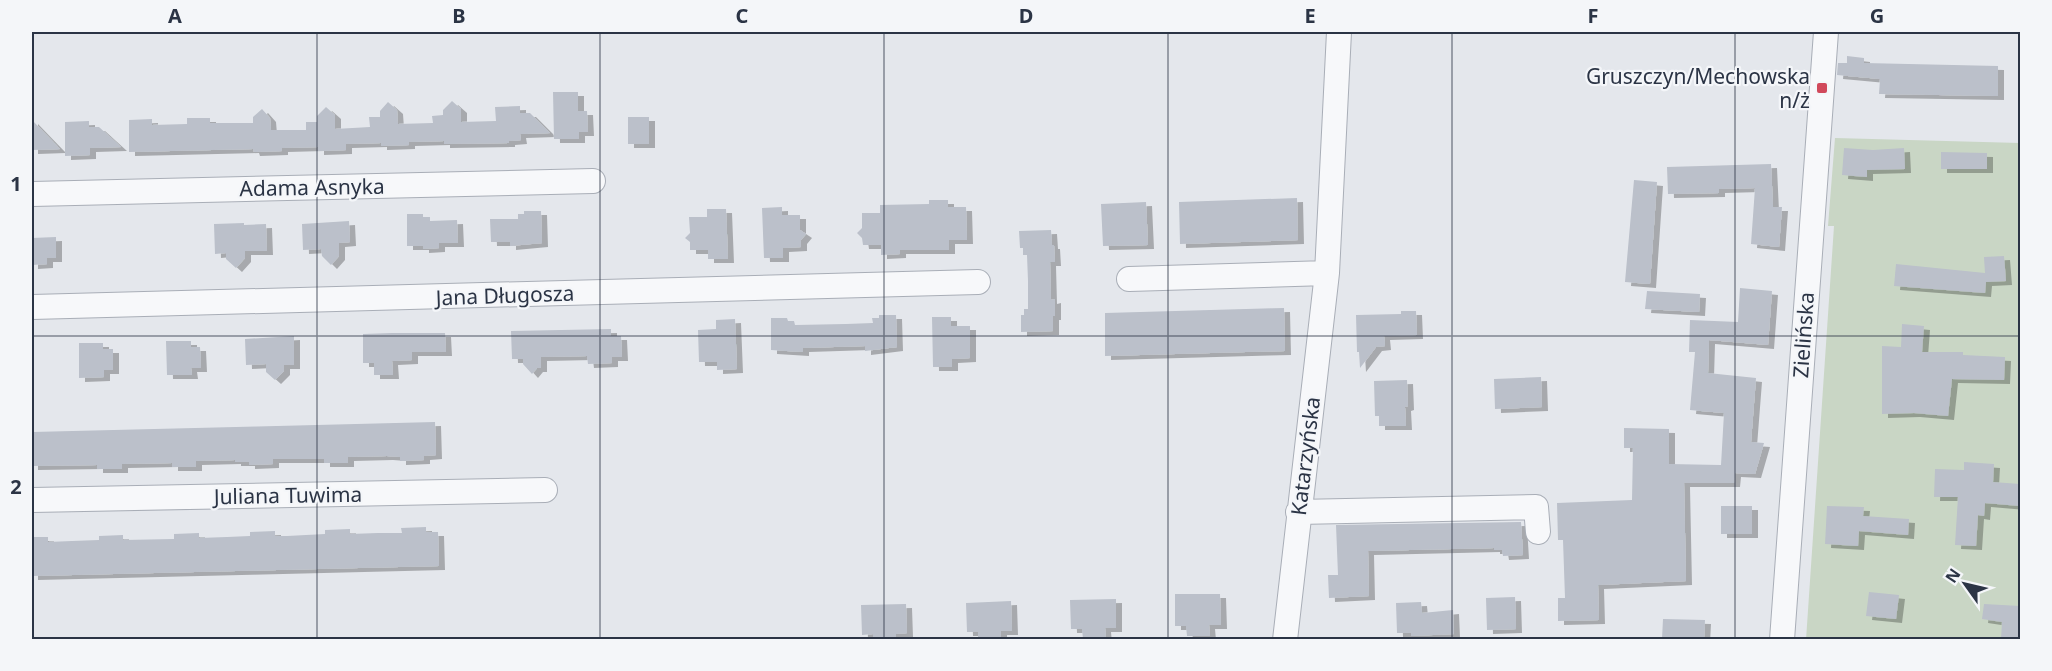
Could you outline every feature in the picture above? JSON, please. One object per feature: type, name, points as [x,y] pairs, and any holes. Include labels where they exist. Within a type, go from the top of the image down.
[{"type":"street","name":"Katarzyńska","points":[[1285,639],[1327,273],[1339,32]]},
{"type":"street","name":"Zielińska","points":[[1782,639],[1826,32]]},
{"type":"street","name":"Adama Asnyka","points":[[32,194],[593,181]]},
{"type":"street","points":[[1129,279],[1327,273]]},
{"type":"street","name":"Jana Długosza","points":[[32,308],[978,282]]},
{"type":"street","name":"Juliana Tuwima","points":[[32,500],[545,490]]},
{"type":"street","points":[[1298,512],[1536,507],[1538,532]]},
{"type":"green space","points":[[1835,138],[2020,143],[2020,639],[1806,640],[1834,226],[1828,226]]},
{"type":"building","points":[[1847,56],[1864,58],[1864,63],[1998,66],[1998,96],[1879,94],[1880,79],[1837,75],[1838,63],[1847,63]]},
{"type":"building","points":[[553,92],[578,92],[578,111],[587,111],[588,132],[579,132],[579,139],[554,139]]},
{"type":"building","points":[[452,101],[461,109],[461,122],[496,121],[495,107],[520,106],[520,113],[530,113],[550,133],[520,134],[521,140],[509,141],[509,143],[444,144],[444,141],[381,146],[381,143],[346,144],[346,150],[318,151],[318,147],[282,148],[282,151],[254,152],[253,149],[129,152],[129,120],[152,119],[152,125],[187,124],[187,118],[210,118],[210,123],[253,123],[253,117],[262,109],[270,118],[271,130],[306,130],[306,122],[317,122],[317,116],[326,107],[335,115],[335,129],[370,127],[369,117],[380,117],[380,111],[388,102],[397,110],[398,124],[433,123],[432,116],[443,115],[443,110]]},
{"type":"building","points":[[628,117],[649,117],[649,144],[628,144]]},
{"type":"building","points":[[32,120],[60,149],[32,150]]},
{"type":"building","points":[[89,121],[89,127],[99,127],[121,147],[90,148],[90,155],[65,156],[65,122]]},
{"type":"building","points":[[1844,148],[1873,150],[1904,148],[1905,169],[1867,170],[1867,177],[1842,175]]},
{"type":"building","points":[[1941,152],[1987,153],[1987,169],[1941,169]]},
{"type":"building","points":[[1771,164],[1773,207],[1782,207],[1779,247],[1751,244],[1755,188],[1719,189],[1719,193],[1668,194],[1667,167]]},
{"type":"building","points":[[1634,180],[1657,182],[1650,284],[1625,282]]},
{"type":"building","points":[[1297,198],[1298,240],[1180,244],[1179,202]]},
{"type":"building","points":[[929,200],[948,200],[948,207],[966,207],[967,240],[949,240],[949,250],[900,250],[900,254],[881,255],[881,245],[863,245],[862,238],[857,233],[862,228],[862,213],[880,213],[880,205],[929,204]]},
{"type":"building","points":[[1146,202],[1148,245],[1103,246],[1101,204]]},
{"type":"building","points":[[782,207],[782,215],[800,215],[800,230],[806,234],[801,240],[801,247],[783,248],[783,258],[764,258],[762,208]]},
{"type":"building","points":[[707,209],[726,209],[728,259],[708,259],[708,250],[690,250],[690,242],[685,238],[690,233],[689,217],[707,217]]},
{"type":"building","points":[[524,211],[541,211],[542,243],[510,246],[510,242],[491,242],[490,219],[518,219],[518,214],[524,214]]},
{"type":"building","points":[[407,214],[423,214],[423,217],[430,217],[430,221],[457,220],[458,243],[439,243],[439,248],[423,249],[423,246],[407,246]]},
{"type":"building","points":[[349,221],[350,242],[339,243],[339,256],[331,265],[322,256],[321,249],[303,250],[302,224]]},
{"type":"building","points":[[244,223],[244,225],[266,224],[267,251],[245,251],[245,258],[236,268],[226,259],[226,253],[215,254],[214,224]]},
{"type":"building","points":[[1051,230],[1055,262],[1050,262],[1051,300],[1055,299],[1053,331],[1021,332],[1021,315],[1024,315],[1024,309],[1028,309],[1028,281],[1027,255],[1023,255],[1023,248],[1020,248],[1019,231]]},
{"type":"building","points":[[56,237],[56,258],[47,258],[47,264],[32,265],[32,238]]},
{"type":"building","points":[[2004,256],[2006,281],[1986,282],[1985,293],[1894,286],[1896,264],[1985,273],[1984,257]]},
{"type":"building","points":[[1740,288],[1772,291],[1768,345],[1709,340],[1708,373],[1756,378],[1751,442],[1764,443],[1755,474],[1735,473],[1734,483],[1684,483],[1686,581],[1598,585],[1599,620],[1558,621],[1558,598],[1565,598],[1563,540],[1558,540],[1557,503],[1632,500],[1633,448],[1624,448],[1624,428],[1669,429],[1669,464],[1721,465],[1724,413],[1690,410],[1695,352],[1689,352],[1690,320],[1738,322]]},
{"type":"building","points":[[1647,291],[1700,294],[1699,312],[1645,309]]},
{"type":"building","points":[[1284,308],[1285,351],[1105,356],[1105,313]]},
{"type":"building","points":[[1401,311],[1416,311],[1417,335],[1384,336],[1385,346],[1376,347],[1360,368],[1356,315],[1401,314]]},
{"type":"building","points":[[879,315],[896,315],[897,347],[865,351],[865,346],[803,348],[803,352],[771,350],[771,318],[787,318],[788,321],[794,321],[795,325],[846,324],[873,323],[872,318],[879,318]]},
{"type":"building","points":[[932,317],[951,317],[951,326],[970,326],[970,358],[952,359],[952,367],[933,367]]},
{"type":"building","points":[[735,319],[737,369],[717,370],[717,362],[699,362],[698,330],[716,329],[716,320]]},
{"type":"building","points":[[1902,324],[1924,326],[1922,352],[1963,352],[1963,355],[2005,357],[2004,380],[1952,379],[1948,416],[1914,413],[1882,414],[1882,346],[1901,347]]},
{"type":"building","points":[[611,329],[611,336],[621,336],[622,357],[612,357],[612,363],[588,364],[587,356],[541,357],[541,368],[537,368],[532,374],[523,364],[523,359],[512,359],[511,331]]},
{"type":"building","points":[[445,333],[446,352],[412,352],[412,360],[392,361],[393,375],[374,375],[374,363],[363,363],[363,334]]},
{"type":"building","points":[[294,336],[294,365],[284,365],[284,371],[275,380],[266,372],[266,364],[246,365],[245,339]]},
{"type":"building","points":[[166,341],[191,341],[191,347],[200,347],[201,368],[191,368],[192,375],[167,375]]},
{"type":"building","points":[[79,343],[103,343],[103,349],[113,349],[113,370],[104,370],[104,377],[79,378]]},
{"type":"building","points":[[1541,377],[1542,407],[1495,409],[1494,379]]},
{"type":"building","points":[[1407,380],[1406,426],[1379,426],[1379,416],[1375,416],[1374,381]]},
{"type":"building","points":[[435,422],[436,455],[424,456],[424,460],[400,461],[400,457],[387,456],[348,457],[348,463],[324,463],[324,459],[273,459],[273,464],[249,465],[249,462],[235,462],[235,460],[196,461],[196,467],[172,467],[172,463],[122,464],[122,469],[97,469],[97,465],[32,466],[32,432]]},
{"type":"building","points":[[1964,462],[1994,464],[1993,482],[2020,484],[2020,506],[1985,503],[1984,516],[1978,515],[1976,546],[1955,545],[1958,497],[1934,497],[1935,469],[1964,470]]},
{"type":"building","points":[[1721,506],[1752,506],[1752,534],[1721,534]]},
{"type":"building","points":[[1827,506],[1864,507],[1863,516],[1909,519],[1908,535],[1859,531],[1858,546],[1825,544]]},
{"type":"building","points":[[1521,522],[1523,555],[1503,556],[1502,550],[1494,550],[1494,548],[1368,551],[1369,596],[1329,598],[1328,575],[1338,575],[1336,525]]},
{"type":"building","points":[[426,527],[426,532],[438,532],[439,566],[32,576],[32,537],[48,537],[48,542],[99,540],[99,536],[123,535],[123,540],[174,539],[174,534],[199,533],[199,538],[250,536],[250,532],[275,531],[275,536],[287,536],[325,534],[325,530],[350,529],[350,534],[402,533],[401,528]]},
{"type":"building","points":[[1869,592],[1899,595],[1896,619],[1866,616]]},
{"type":"building","points":[[1175,594],[1220,594],[1221,625],[1209,625],[1210,636],[1187,636],[1186,626],[1175,626]]},
{"type":"building","points":[[1515,597],[1516,629],[1487,630],[1486,598]]},
{"type":"building","points":[[1116,599],[1116,628],[1105,628],[1106,639],[1083,639],[1082,629],[1071,629],[1070,600]]},
{"type":"building","points":[[1011,601],[1012,631],[1001,631],[1001,639],[978,639],[978,632],[967,632],[966,603]]},
{"type":"building","points":[[1421,602],[1422,613],[1453,610],[1454,634],[1411,636],[1411,633],[1397,633],[1396,603]]},
{"type":"building","points":[[906,604],[907,633],[896,634],[896,639],[873,639],[873,634],[862,635],[861,605]]},
{"type":"building","points":[[1984,604],[2020,606],[2020,639],[2001,639],[2002,622],[1982,619]]},
{"type":"building","points":[[1663,619],[1705,620],[1704,639],[1662,639]]},
{"type":"place","name":"Gruszczyn/Mechowska n/ż","points":[[1822,88]]}]
